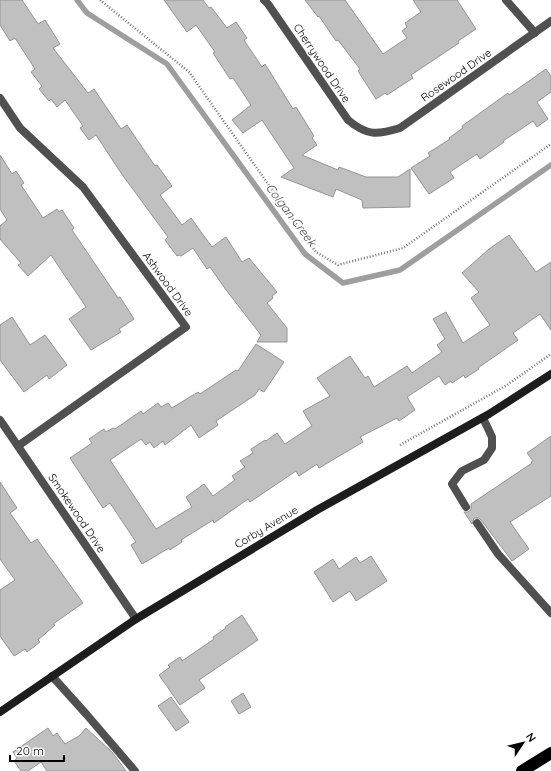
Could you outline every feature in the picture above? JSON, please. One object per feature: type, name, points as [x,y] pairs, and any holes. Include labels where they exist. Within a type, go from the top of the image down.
[{"type":"highway","points":[[522,771],[551,754]]},
{"type":"street","name":"Cherrywood Drive","points":[[264,0],[348,120],[358,128],[368,133]]},
{"type":"street","points":[[506,0],[535,33]]},
{"type":"street","name":"Rosewood Drive","points":[[368,133],[384,133],[400,128],[551,21]]},
{"type":"street","name":"Ashwood Drive","points":[[0,98],[20,128],[83,187],[186,327],[18,446]]},
{"type":"street","name":"Corby Avenue","points":[[0,712],[136,619],[317,510],[483,418],[551,374]]},
{"type":"street","points":[[466,507],[452,484],[462,471],[484,460],[492,448],[492,437],[483,418]]},
{"type":"street","name":"Smokewood Drive","points":[[0,420],[136,619]]},
{"type":"street","points":[[477,523],[498,554],[551,613]]},
{"type":"street","points":[[52,676],[87,714],[135,771]]},
{"type":"path","points":[[100,0],[189,72],[316,252],[338,265],[403,248],[551,144]]},
{"type":"path","points":[[400,445],[507,385],[551,354]]},
{"type":"building","points":[[0,0],[22,0],[38,24],[45,20],[60,44],[53,48],[88,93],[94,89],[121,129],[127,125],[155,166],[157,165],[172,186],[160,195],[182,225],[191,218],[212,247],[226,237],[242,262],[249,258],[277,292],[267,303],[287,328],[287,342],[257,342],[261,335],[210,267],[207,269],[193,248],[181,256],[177,256],[165,240],[168,237],[121,173],[96,135],[89,140],[80,128],[83,126],[65,100],[57,107],[51,99],[49,101],[39,89],[42,86],[31,72],[35,69],[15,38],[10,41],[0,25]]},
{"type":"building","points":[[164,0],[203,0],[209,8],[211,7],[227,28],[236,22],[247,38],[244,40],[262,67],[265,64],[293,109],[296,107],[314,136],[312,138],[317,145],[302,155],[338,170],[339,167],[366,177],[398,177],[410,169],[410,207],[363,208],[362,200],[336,189],[333,197],[281,177],[294,168],[262,120],[243,133],[232,120],[251,105],[233,78],[230,79],[213,53],[215,52],[196,25],[187,32]]},
{"type":"building","points":[[305,0],[345,0],[383,54],[407,38],[402,31],[407,27],[405,23],[421,12],[413,0],[457,0],[476,29],[458,41],[459,43],[411,75],[413,78],[387,95],[385,93],[376,99],[358,71],[360,69],[338,40],[336,41],[319,16],[318,17]]},
{"type":"building","points":[[546,69],[551,76],[551,92],[537,102],[548,119],[537,127],[533,121],[503,141],[504,142],[480,159],[477,154],[450,172],[454,178],[429,194],[411,168],[430,156],[428,153],[450,139],[449,138],[463,128],[462,126],[508,93],[509,95]]},
{"type":"building","points":[[0,155],[12,174],[16,171],[24,183],[21,185],[43,218],[57,209],[59,212],[62,210],[74,228],[72,230],[134,319],[119,329],[121,332],[91,350],[69,319],[86,307],[51,255],[28,276],[18,265],[21,263],[0,239],[0,226],[7,220],[0,209]]},
{"type":"building","points":[[509,235],[536,272],[551,262],[551,330],[540,314],[513,333],[518,340],[465,378],[464,375],[452,383],[451,381],[445,385],[439,376],[407,397],[415,410],[399,421],[397,418],[360,437],[363,442],[319,468],[317,464],[299,476],[296,471],[250,502],[248,499],[214,523],[213,520],[181,540],[182,542],[170,550],[169,548],[142,564],[131,545],[136,542],[110,503],[103,508],[70,458],[92,443],[89,439],[104,429],[106,432],[113,428],[115,429],[141,411],[143,414],[158,403],[161,407],[168,403],[172,408],[198,392],[200,394],[236,370],[238,371],[256,344],[284,362],[264,392],[259,389],[255,395],[216,421],[218,425],[199,438],[191,425],[165,445],[163,441],[154,448],[150,442],[146,445],[141,439],[110,460],[156,529],[192,507],[186,497],[204,484],[213,496],[235,480],[232,476],[245,467],[240,461],[253,453],[251,449],[277,433],[285,444],[312,426],[303,411],[330,396],[317,378],[350,356],[365,378],[368,376],[374,387],[407,366],[412,373],[442,352],[437,345],[445,339],[433,319],[446,312],[463,343],[490,325],[471,298],[479,292],[462,273],[489,249]]},
{"type":"building","points":[[12,317],[30,345],[45,335],[67,365],[49,379],[47,375],[24,392],[0,360],[0,325]]},
{"type":"building","points":[[551,436],[551,496],[510,522],[529,549],[512,561],[481,520],[479,518],[474,518],[472,524],[464,512],[471,510],[471,504],[532,463],[531,462],[533,461],[527,453]]},
{"type":"building","points":[[0,482],[17,508],[10,513],[31,543],[37,539],[83,603],[53,624],[55,625],[38,640],[40,642],[27,652],[25,649],[14,656],[0,636],[0,590],[15,580],[0,559]]},
{"type":"building","points":[[371,556],[387,581],[356,601],[350,591],[333,602],[314,572],[333,559],[339,569],[356,557],[360,563]]},
{"type":"building","points":[[242,615],[258,640],[199,680],[205,688],[180,705],[159,675],[170,667],[168,665],[180,657],[182,661],[214,639],[213,637]]},
{"type":"building","points":[[243,693],[251,707],[239,714],[231,701]]},
{"type":"building","points":[[171,697],[189,722],[176,731],[158,706]]},
{"type":"building","points":[[48,728],[53,736],[57,733],[65,744],[79,736],[86,728],[112,752],[126,771],[47,771],[41,762],[28,771],[21,771],[14,761],[17,758],[13,752]]},
{"type":"waterway","name":"Colgan Creek","points":[[77,0],[87,13],[167,64],[305,254],[343,283],[400,270],[551,165]]}]
